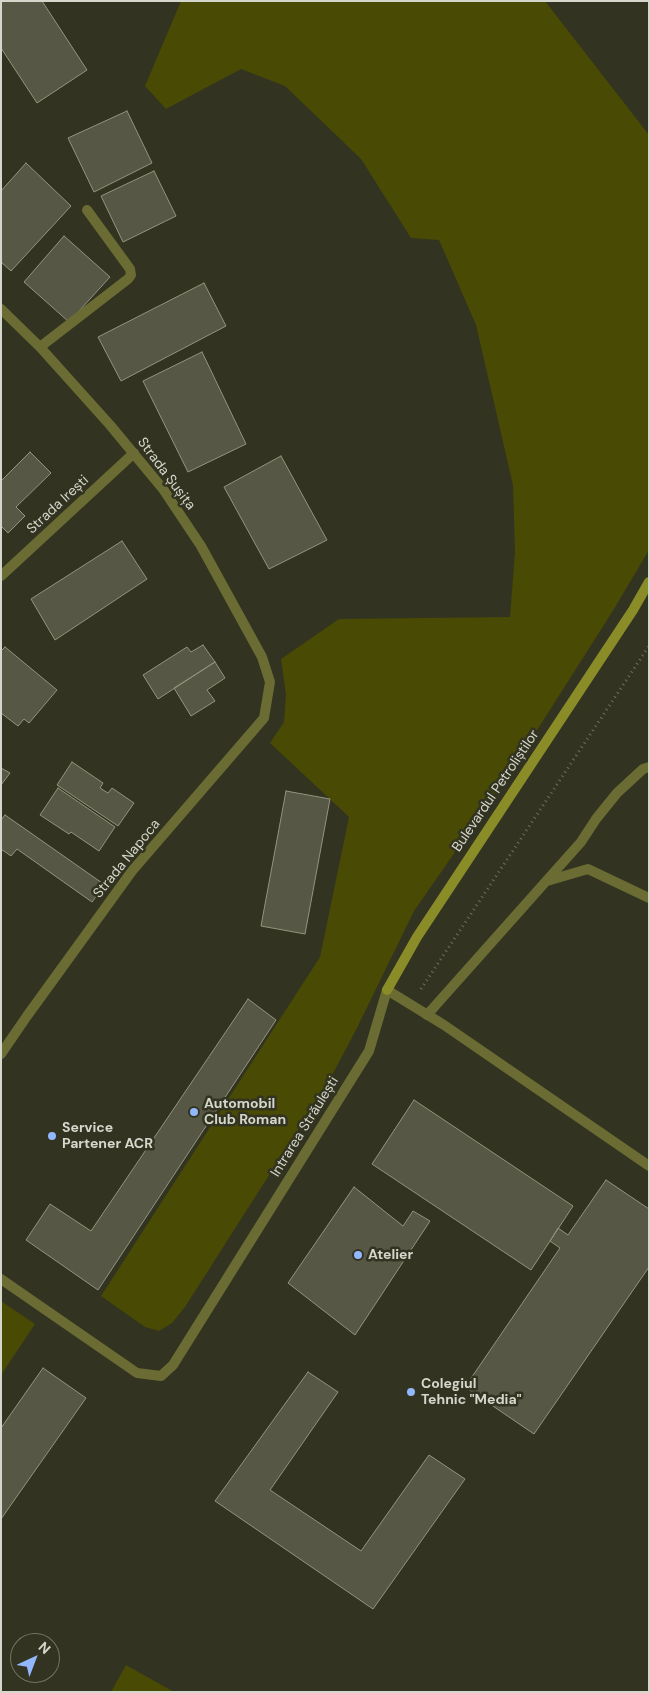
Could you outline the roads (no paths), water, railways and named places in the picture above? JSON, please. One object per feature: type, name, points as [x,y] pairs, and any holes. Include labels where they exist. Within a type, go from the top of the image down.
[{"type":"street","points":[[40,347],[131,275],[130,269],[87,210]]},
{"type":"street","name":"Strada Șușița","points":[[1,309],[40,347],[134,453],[162,489],[201,546],[262,657],[270,682]]},
{"type":"street","name":"Strada Irești","points":[[1,576],[134,453]]},
{"type":"street","name":"Bulevardul Petroliștilor","points":[[387,990],[456,876],[633,610],[649,582]]},
{"type":"street","name":"Bulevardul Petroliștilor","points":[[633,610],[649,590]]},
{"type":"street","name":"Strada Napoca","points":[[1,1054],[132,871],[264,718],[270,682]]},
{"type":"street","points":[[427,1015],[581,842],[596,819],[617,793],[643,769],[649,767]]},
{"type":"street","points":[[546,881],[588,869],[649,898]]},
{"type":"street","points":[[387,990],[452,1030],[649,1166]]},
{"type":"street","name":"Intrarea Străulești","points":[[1,1279],[137,1373],[161,1376],[173,1365],[369,1051],[387,990]]},
{"type":"place","name":"Automobil Club Roman","points":[[194,1112]]},
{"type":"place","name":"Service Partener ACR","points":[[52,1136]]},
{"type":"place","name":"Atelier","points":[[358,1255]]},
{"type":"place","name":"Colegiul Tehnic \"Media\"","points":[[411,1392]]}]
